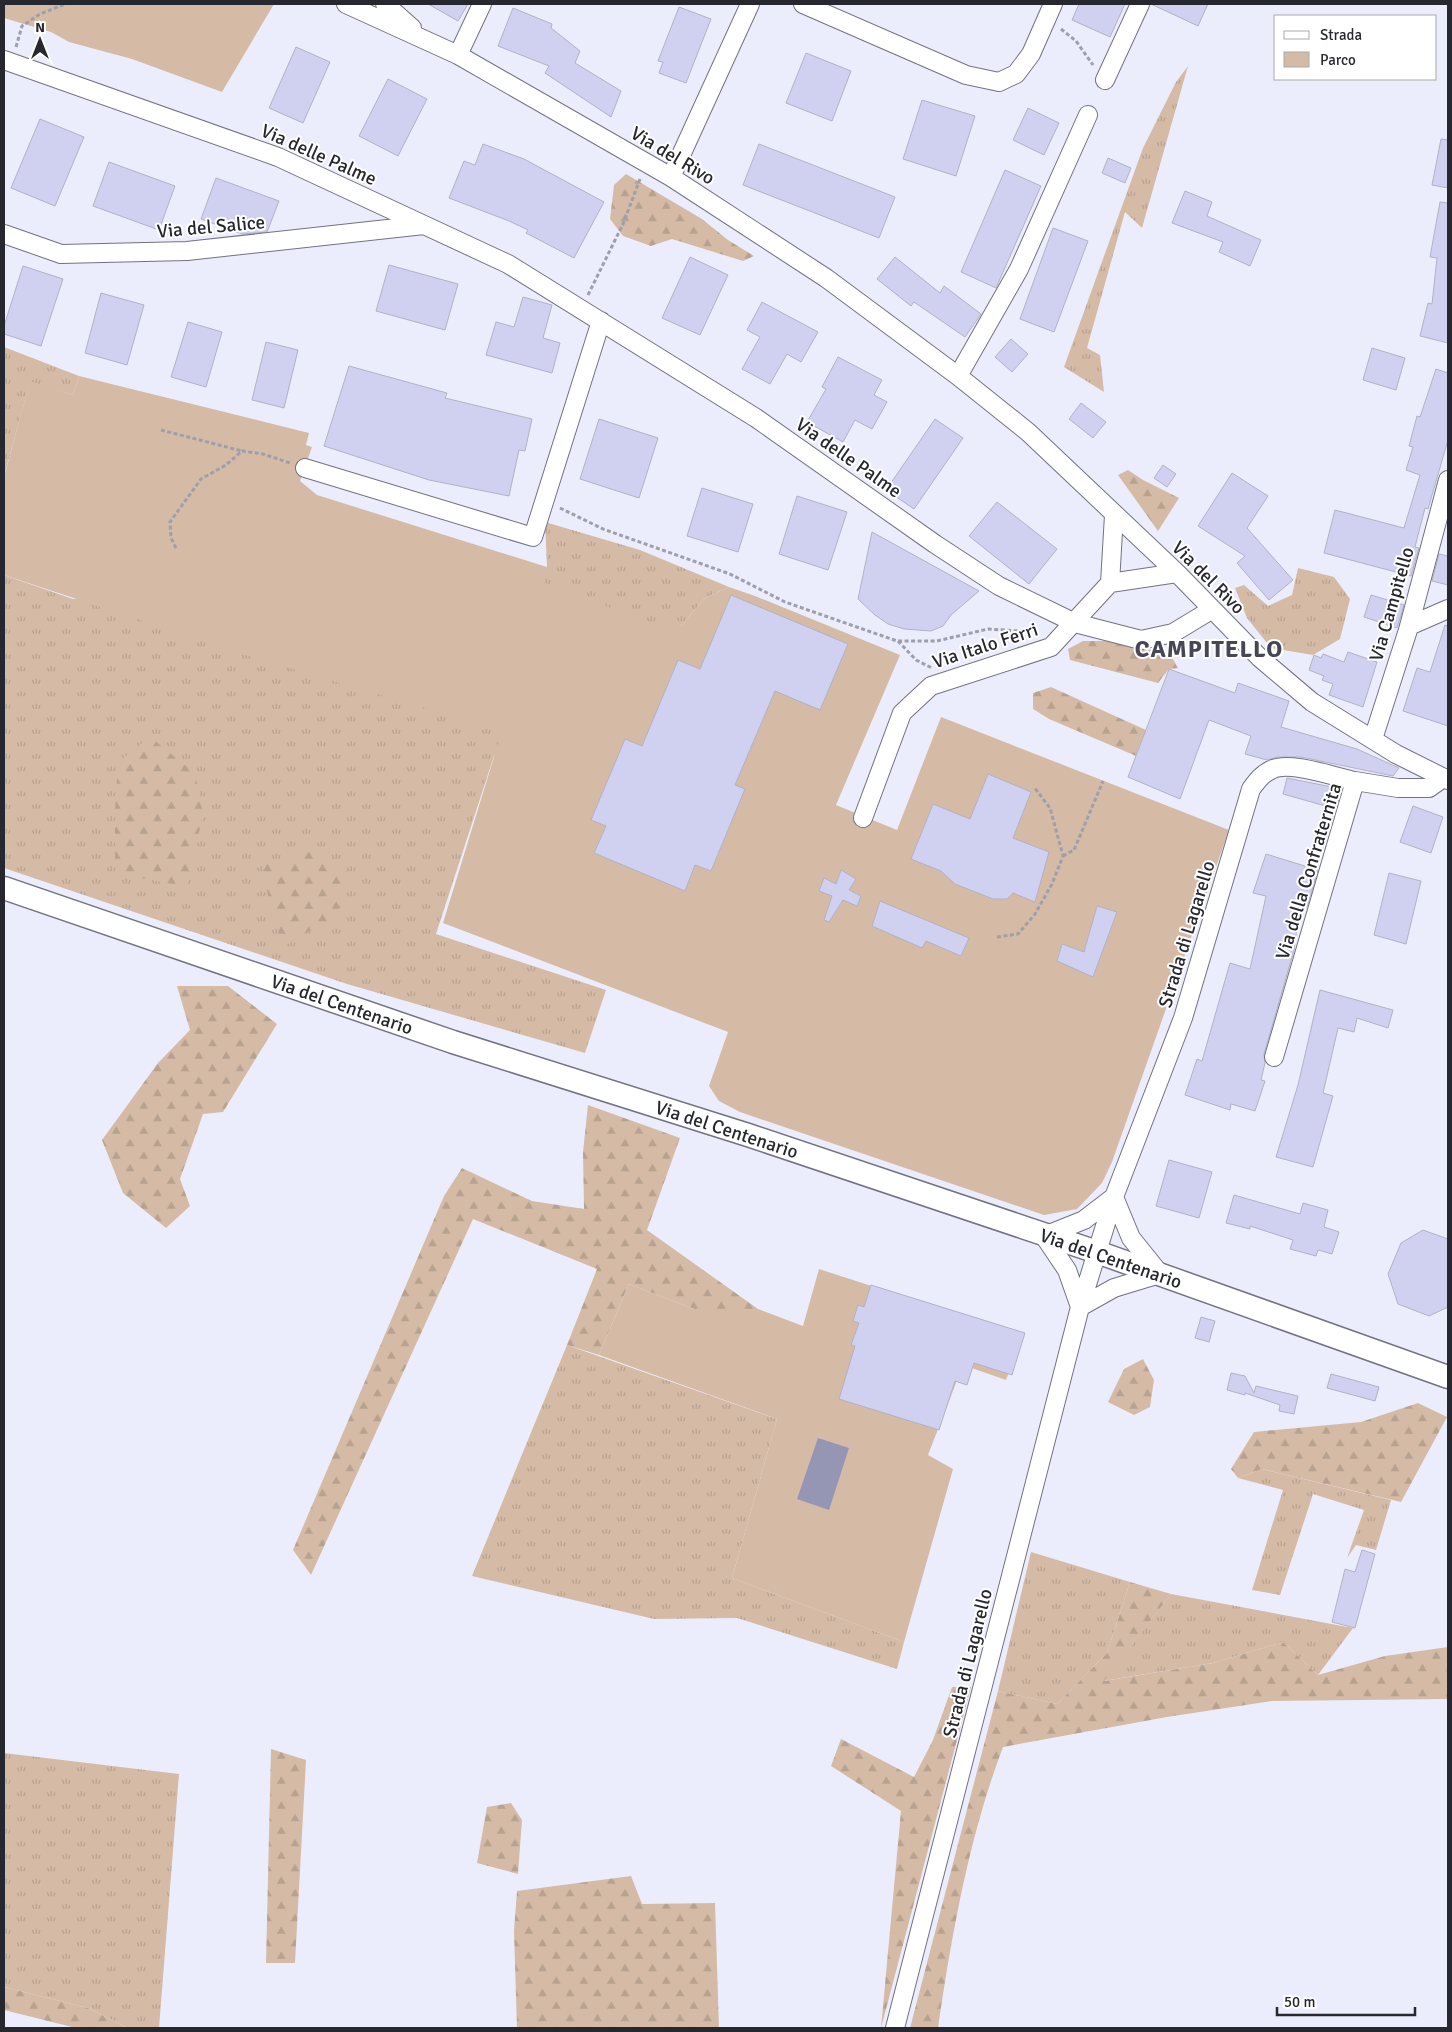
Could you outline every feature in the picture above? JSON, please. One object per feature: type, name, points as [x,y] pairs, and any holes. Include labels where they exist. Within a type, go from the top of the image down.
[{"type":"street","name":"Via del Rivo","points":[[346,4],[458,55],[671,177],[826,278],[958,376],[1028,432],[1177,573],[1211,610],[1260,658],[1312,702],[1372,739],[1446,779]]},
{"type":"street","points":[[385,4],[428,42]]},
{"type":"street","points":[[458,55],[482,4]]},
{"type":"street","points":[[671,177],[750,4]]},
{"type":"street","points":[[803,4],[966,75],[999,82],[1016,74],[1031,54],[1050,11]]},
{"type":"street","points":[[1105,80],[1140,4]]},
{"type":"street","name":"Via delle Palme","points":[[8,61],[278,157],[508,264],[756,418],[935,544],[1069,629],[1141,640],[1173,633],[1211,610]]},
{"type":"street","points":[[958,376],[1019,269],[1088,115]]},
{"type":"street","name":"Via del Salice","points":[[4,234],[61,254],[187,251],[425,225]]},
{"type":"street","points":[[305,468],[534,536],[601,321]]},
{"type":"street","name":"Via Campitello","points":[[1372,739],[1408,626],[1448,480]]},
{"type":"street","points":[[1069,629],[1110,583],[1114,515]]},
{"type":"street","points":[[1110,583],[1177,573]]},
{"type":"street","points":[[1408,626],[1448,609]]},
{"type":"street","name":"Via Italo Ferri","points":[[863,818],[902,713],[930,686],[1051,647],[1069,629]]},
{"type":"street","name":"Strada di Lagarello","points":[[895,2028],[1080,1308],[1114,1197],[1184,1018],[1251,789],[1260,777],[1272,769],[1287,766],[1356,781]]},
{"type":"street","name":"Via della Confraternita","points":[[1274,1057],[1356,781],[1398,788],[1429,788],[1446,779]]},
{"type":"street","name":"Via del Centenario","points":[[4,888],[453,1042],[748,1135],[1044,1236],[1097,1252],[1448,1377]]},
{"type":"street","points":[[1114,1197],[1131,1238],[1160,1274],[1114,1288],[1080,1308],[1067,1270],[1044,1236],[1084,1220],[1114,1197]]},
{"type":"path","points":[[8,61],[22,26],[40,14],[65,4]]},
{"type":"path","points":[[1050,11],[1076,41],[1105,80]]},
{"type":"path","points":[[581,309],[622,224],[640,179]]},
{"type":"path","points":[[161,430],[242,451],[263,454],[305,468]]},
{"type":"path","points":[[176,548],[171,538],[170,522],[201,479],[226,465],[242,451]]},
{"type":"path","points":[[544,501],[603,529],[730,574],[785,602],[898,641],[937,640],[988,629],[1069,629]]},
{"type":"path","points":[[898,641],[916,660],[944,673],[958,676]]},
{"type":"path","points":[[1063,856],[1074,850],[1103,780]]},
{"type":"path","points":[[997,938],[1018,934],[1035,914],[1052,884],[1063,856],[1050,808],[1034,787]]},
{"type":"green space","points":[[4,4],[274,4],[222,92],[132,59],[69,42],[51,32],[4,18]]},
{"type":"green space","points":[[1188,66],[1142,228],[1125,212],[1087,348],[1100,355],[1104,392],[1064,367],[1143,148],[1176,82]]},
{"type":"green space","points":[[626,174],[702,219],[728,240],[754,256],[743,261],[672,239],[651,246],[623,236],[610,219],[614,185]]},
{"type":"green space","points":[[4,347],[79,376],[73,395],[30,382],[4,476]]},
{"type":"green space","points":[[79,376],[309,433],[306,445],[312,447],[300,481],[317,495],[547,567],[545,583],[648,622],[681,626],[705,598],[729,587],[900,655],[836,805],[897,830],[941,717],[1229,830],[1112,1162],[1102,1183],[1077,1209],[1044,1215],[740,1112],[719,1101],[709,1086],[728,1032],[443,923],[502,731],[249,656],[4,575],[4,477],[30,381],[73,395]]},
{"type":"green space","points":[[1128,470],[1143,480],[1179,498],[1158,531],[1118,475]]},
{"type":"green space","points":[[545,522],[640,550],[729,587],[705,598],[681,626],[494,756],[436,934],[606,990],[585,1053],[347,984],[4,868],[4,575],[73,599],[547,567]]},
{"type":"green space","points":[[1298,568],[1334,577],[1350,599],[1340,639],[1313,655],[1271,648],[1247,618],[1235,588],[1244,585],[1268,606],[1292,595]]},
{"type":"green space","points":[[1083,641],[1110,641],[1170,654],[1178,668],[1169,669],[1158,683],[1070,660],[1068,649]]},
{"type":"green space","points":[[1051,687],[1146,730],[1136,756],[1049,719],[1033,709],[1033,693]]},
{"type":"green space","points":[[150,737],[195,773],[203,814],[187,887],[115,873],[115,811],[118,762]]},
{"type":"green space","points":[[324,848],[354,878],[335,916],[284,946],[271,914],[263,865]]},
{"type":"green space","points":[[177,986],[228,986],[277,1024],[223,1112],[203,1114],[180,1179],[190,1206],[166,1228],[123,1193],[102,1140],[158,1063],[190,1030]]},
{"type":"green space","points":[[588,1105],[680,1138],[647,1230],[758,1309],[694,1309],[629,1284],[599,1355],[567,1345],[597,1269],[473,1219],[311,1575],[293,1550],[444,1196],[462,1168],[532,1201],[584,1209],[583,1152]]},
{"type":"green space","points":[[819,1269],[1023,1335],[1006,1380],[963,1365],[928,1455],[953,1469],[904,1642],[732,1578],[777,1419],[599,1355],[629,1284],[694,1309],[758,1309],[803,1326]]},
{"type":"green space","points":[[567,1345],[777,1419],[732,1578],[904,1642],[897,1669],[737,1618],[654,1619],[472,1576]]},
{"type":"green space","points":[[1143,1359],[1154,1380],[1150,1407],[1134,1415],[1108,1402],[1124,1369]]},
{"type":"green space","points":[[1418,1403],[1447,1417],[1401,1502],[1262,1469],[1238,1478],[1231,1469],[1254,1432],[1361,1422]]},
{"type":"green space","points":[[1262,1469],[1391,1500],[1376,1550],[1356,1545],[1347,1558],[1364,1510],[1313,1494],[1280,1595],[1252,1590],[1283,1490],[1238,1478]]},
{"type":"green space","points":[[1031,1552],[1130,1582],[1107,1653],[1057,1704],[998,1691]]},
{"type":"green space","points":[[1130,1582],[1171,1594],[1104,1681],[1213,1663],[1283,1642],[1318,1675],[1385,1656],[1448,1647],[1448,1699],[1272,1701],[1167,1717],[1003,1747],[971,1850],[949,1957],[938,2028],[910,2028],[998,1691],[1057,1704],[1107,1653]]},
{"type":"green space","points":[[1171,1594],[1353,1628],[1318,1675],[1283,1642],[1213,1663],[1103,1681]]},
{"type":"green space","points":[[952,1687],[971,1687],[881,2028],[901,1811],[831,1766],[841,1739],[914,1777],[933,1740]]},
{"type":"green space","points":[[271,1749],[306,1760],[295,1963],[266,1963]]},
{"type":"green space","points":[[4,1753],[179,1774],[159,2028],[128,2028],[88,2008],[4,1987]]},
{"type":"green space","points":[[511,1803],[522,1820],[518,1874],[477,1863],[487,1807]]},
{"type":"green space","points":[[631,1876],[642,1904],[715,1903],[719,2028],[517,2028],[514,1931],[517,1891]]},
{"type":"green space","points":[[4,1987],[88,2008],[128,2028],[76,2028],[4,2010]]},
{"type":"water","points":[[818,1438],[849,1448],[829,1510],[797,1499]]},
{"type":"building","points":[[428,4],[468,4],[458,21]]},
{"type":"building","points":[[1079,4],[1125,4],[1110,37],[1072,20]]},
{"type":"building","points":[[1151,4],[1208,4],[1198,26]]},
{"type":"building","points":[[679,7],[711,19],[686,83],[659,73],[663,62],[658,61]]},
{"type":"building","points":[[513,8],[552,24],[551,28],[580,51],[575,63],[621,91],[611,117],[545,73],[549,66],[498,46]]},
{"type":"building","points":[[296,47],[330,62],[303,123],[269,108]]},
{"type":"building","points":[[806,53],[851,71],[832,121],[786,103]]},
{"type":"building","points":[[388,79],[427,99],[398,156],[359,136]]},
{"type":"building","points":[[922,100],[975,116],[956,176],[903,159]]},
{"type":"building","points":[[1028,108],[1059,123],[1044,155],[1013,140]]},
{"type":"building","points":[[40,119],[84,137],[55,206],[11,188]]},
{"type":"building","points":[[1441,139],[1448,140],[1448,188],[1432,185]]},
{"type":"building","points":[[483,144],[524,159],[604,202],[574,258],[526,233],[528,230],[449,198],[464,161],[475,165]]},
{"type":"building","points":[[759,144],[895,197],[879,238],[743,185]]},
{"type":"building","points":[[1108,158],[1131,168],[1125,183],[1102,173]]},
{"type":"building","points":[[109,162],[175,186],[159,230],[93,206]]},
{"type":"building","points":[[1005,170],[1041,186],[996,288],[961,272]]},
{"type":"building","points":[[216,178],[279,201],[267,232],[242,234],[201,219]]},
{"type":"building","points":[[1185,191],[1212,202],[1207,216],[1261,240],[1250,266],[1219,252],[1223,242],[1172,223]]},
{"type":"building","points":[[1440,202],[1448,203],[1448,343],[1420,336],[1428,303],[1432,304],[1437,258],[1430,257]]},
{"type":"building","points":[[1053,228],[1088,241],[1054,332],[1020,319]]},
{"type":"building","points":[[690,257],[728,275],[700,335],[662,318]]},
{"type":"building","points":[[895,257],[940,293],[944,286],[981,314],[965,337],[914,302],[911,306],[877,279]]},
{"type":"building","points":[[389,265],[458,284],[445,330],[376,311]]},
{"type":"building","points":[[23,266],[63,279],[41,346],[4,334],[4,326]]},
{"type":"building","points":[[101,293],[144,305],[127,365],[85,353]]},
{"type":"building","points":[[523,297],[552,305],[543,338],[560,343],[552,373],[486,355],[496,322],[514,327]]},
{"type":"building","points":[[762,302],[818,332],[801,362],[787,354],[770,384],[742,369],[760,337],[747,330]]},
{"type":"building","points":[[188,322],[222,332],[206,387],[171,377]]},
{"type":"building","points":[[1011,339],[1028,354],[1012,372],[995,357]]},
{"type":"building","points":[[266,342],[298,350],[284,408],[252,400]]},
{"type":"building","points":[[1372,348],[1405,358],[1396,390],[1363,380]]},
{"type":"building","points":[[838,357],[882,380],[874,395],[887,402],[872,429],[855,420],[843,442],[807,422],[826,389],[822,387]]},
{"type":"building","points":[[349,366],[447,393],[445,398],[532,419],[525,451],[519,450],[509,496],[429,480],[324,446]]},
{"type":"building","points":[[1436,369],[1448,373],[1448,440],[1428,509],[1425,508],[1415,547],[1419,548],[1411,576],[1324,553],[1335,510],[1404,528],[1420,475],[1406,470],[1413,447],[1409,446],[1417,416],[1420,417]]},
{"type":"building","points":[[1081,403],[1106,422],[1093,438],[1069,419]]},
{"type":"building","points":[[599,419],[658,438],[639,498],[580,479]]},
{"type":"building","points":[[935,419],[963,438],[914,509],[886,490]]},
{"type":"building","points":[[1163,465],[1176,474],[1167,487],[1154,478]]},
{"type":"building","points":[[1232,473],[1268,496],[1247,528],[1293,580],[1269,600],[1237,563],[1245,556],[1198,526]]},
{"type":"building","points":[[702,488],[753,504],[738,552],[687,536]]},
{"type":"building","points":[[797,496],[847,512],[828,570],[779,554]]},
{"type":"building","points":[[997,502],[1057,549],[1029,584],[969,536]]},
{"type":"building","points":[[872,532],[979,591],[951,615],[943,626],[931,631],[904,629],[888,624],[858,599]]},
{"type":"building","points":[[1439,554],[1448,556],[1448,585],[1432,581]]},
{"type":"building","points":[[731,595],[848,644],[820,710],[775,691],[735,785],[745,789],[711,871],[695,865],[685,891],[594,853],[606,826],[591,820],[625,739],[642,746],[678,660],[700,669]]},
{"type":"building","points":[[1371,595],[1404,605],[1397,628],[1364,617]]},
{"type":"building","points":[[1445,625],[1448,626],[1448,726],[1403,711],[1417,668],[1430,672]]},
{"type":"building","points":[[1348,652],[1377,662],[1363,707],[1329,695],[1333,684],[1322,680],[1324,676],[1309,670],[1314,655],[1321,658],[1323,654],[1344,662]]},
{"type":"building","points":[[1169,669],[1235,693],[1238,683],[1289,701],[1281,727],[1357,749],[1399,768],[1393,776],[1301,757],[1278,757],[1267,760],[1245,754],[1251,736],[1209,720],[1180,799],[1128,777]]},
{"type":"building","points":[[988,774],[1031,792],[1013,838],[1049,852],[1035,902],[1013,893],[1007,899],[993,899],[955,884],[941,871],[911,859],[933,804],[970,819]]},
{"type":"building","points":[[1287,778],[1342,789],[1336,809],[1283,794]]},
{"type":"building","points":[[1413,806],[1443,817],[1431,853],[1400,842]]},
{"type":"building","points":[[1266,854],[1318,870],[1307,907],[1300,905],[1294,950],[1264,1054],[1265,1063],[1261,1080],[1265,1081],[1255,1111],[1231,1104],[1230,1110],[1185,1095],[1197,1059],[1202,1061],[1230,963],[1250,969],[1266,896],[1253,893]]},
{"type":"building","points":[[841,870],[856,879],[849,890],[861,896],[857,906],[843,900],[829,922],[824,920],[832,896],[819,891],[824,878],[836,884]]},
{"type":"building","points":[[1389,873],[1421,881],[1406,944],[1374,935]]},
{"type":"building","points":[[880,901],[969,938],[961,956],[926,941],[922,948],[872,926]]},
{"type":"building","points":[[1097,906],[1117,912],[1093,977],[1057,961],[1062,944],[1084,952]]},
{"type":"building","points":[[1320,990],[1393,1010],[1388,1028],[1357,1018],[1354,1032],[1338,1028],[1323,1093],[1333,1096],[1313,1167],[1276,1157],[1298,1085]]},
{"type":"building","points":[[1169,1160],[1212,1172],[1199,1218],[1156,1206]]},
{"type":"building","points":[[1234,1195],[1300,1214],[1303,1203],[1328,1210],[1324,1227],[1339,1232],[1332,1254],[1318,1250],[1316,1256],[1290,1249],[1293,1240],[1250,1226],[1250,1229],[1226,1223]]},
{"type":"building","points":[[1423,1230],[1448,1239],[1448,1307],[1429,1316],[1398,1304],[1388,1274],[1401,1243]]},
{"type":"building","points":[[871,1285],[1025,1333],[1012,1375],[974,1363],[967,1385],[955,1381],[939,1430],[839,1399],[855,1346],[851,1345],[859,1323],[853,1321],[858,1305],[864,1307]]},
{"type":"building","points":[[1201,1317],[1215,1321],[1209,1342],[1195,1338]]},
{"type":"building","points":[[1231,1373],[1245,1376],[1254,1393],[1256,1386],[1298,1396],[1294,1414],[1279,1411],[1280,1405],[1245,1393],[1245,1395],[1227,1390]]},
{"type":"building","points":[[1331,1374],[1379,1387],[1375,1401],[1327,1388]]},
{"type":"building","points":[[1362,1550],[1375,1554],[1355,1628],[1332,1622],[1345,1569],[1355,1572]]},
{"type":"district","name":"CAMPITELLO","points":[[1209,649]]}]
